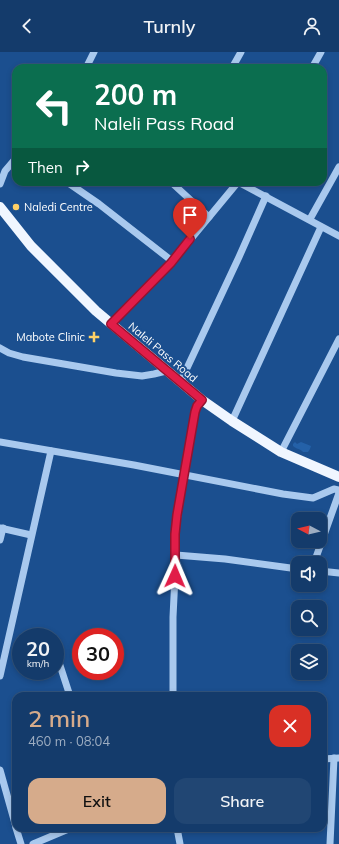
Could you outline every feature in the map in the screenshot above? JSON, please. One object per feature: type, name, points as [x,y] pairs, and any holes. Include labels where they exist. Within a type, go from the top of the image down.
[{"type":"main road","name":"Naleli Pass Road","points":[[0,208],[31,246],[96,312],[180,383],[232,421],[281,452],[339,477]]},
{"type":"street","points":[[88,64],[94,52]]},
{"type":"street","points":[[234,64],[241,52]]},
{"type":"street","points":[[314,64],[320,52]]},
{"type":"street","points":[[0,184],[5,171],[12,163]]},
{"type":"street","points":[[310,219],[339,168]]},
{"type":"street","points":[[73,186],[99,204],[172,261]]},
{"type":"street","points":[[174,186],[209,217]]},
{"type":"street","points":[[111,324],[172,261],[235,186]]},
{"type":"street","points":[[246,186],[310,219],[321,227],[339,236]]},
{"type":"street","points":[[180,383],[266,196]]},
{"type":"street","points":[[232,421],[321,227]]},
{"type":"street","points":[[281,452],[339,339]]},
{"type":"street","points":[[0,348],[9,353],[23,357],[116,373],[142,376],[166,370]]},
{"type":"street","points":[[173,692],[173,617],[176,555],[175,534],[195,412],[197,406],[202,400]]},
{"type":"street","points":[[0,442],[298,496],[313,498],[334,489],[339,492],[316,556]]},
{"type":"street","points":[[0,676],[51,451]]},
{"type":"street","points":[[0,540],[2,528],[31,535]]},
{"type":"street","points":[[176,555],[225,559],[291,568]]},
{"type":"street","points":[[327,572],[339,573]]},
{"type":"street","points":[[64,678],[69,692]]},
{"type":"street","points":[[330,844],[336,758]]},
{"type":"street","points":[[0,770],[12,814]]},
{"type":"street","points":[[17,832],[20,844]]},
{"type":"street","points":[[33,844],[62,832]]},
{"type":"street","points":[[178,832],[180,844]]},
{"type":"shaded area","points":[[295,442],[297,444],[301,442],[311,446],[310,449],[308,452],[303,452],[293,446]]},
{"type":"place","name":"Naledi Centre","points":[[16,207]]},
{"type":"place","name":"Mabote Clinic","points":[[94,337]]},
{"type":"route","points":[[175,576],[175,534],[177,515],[195,412],[197,406],[202,400],[111,324],[171,263],[190,239]]}]
